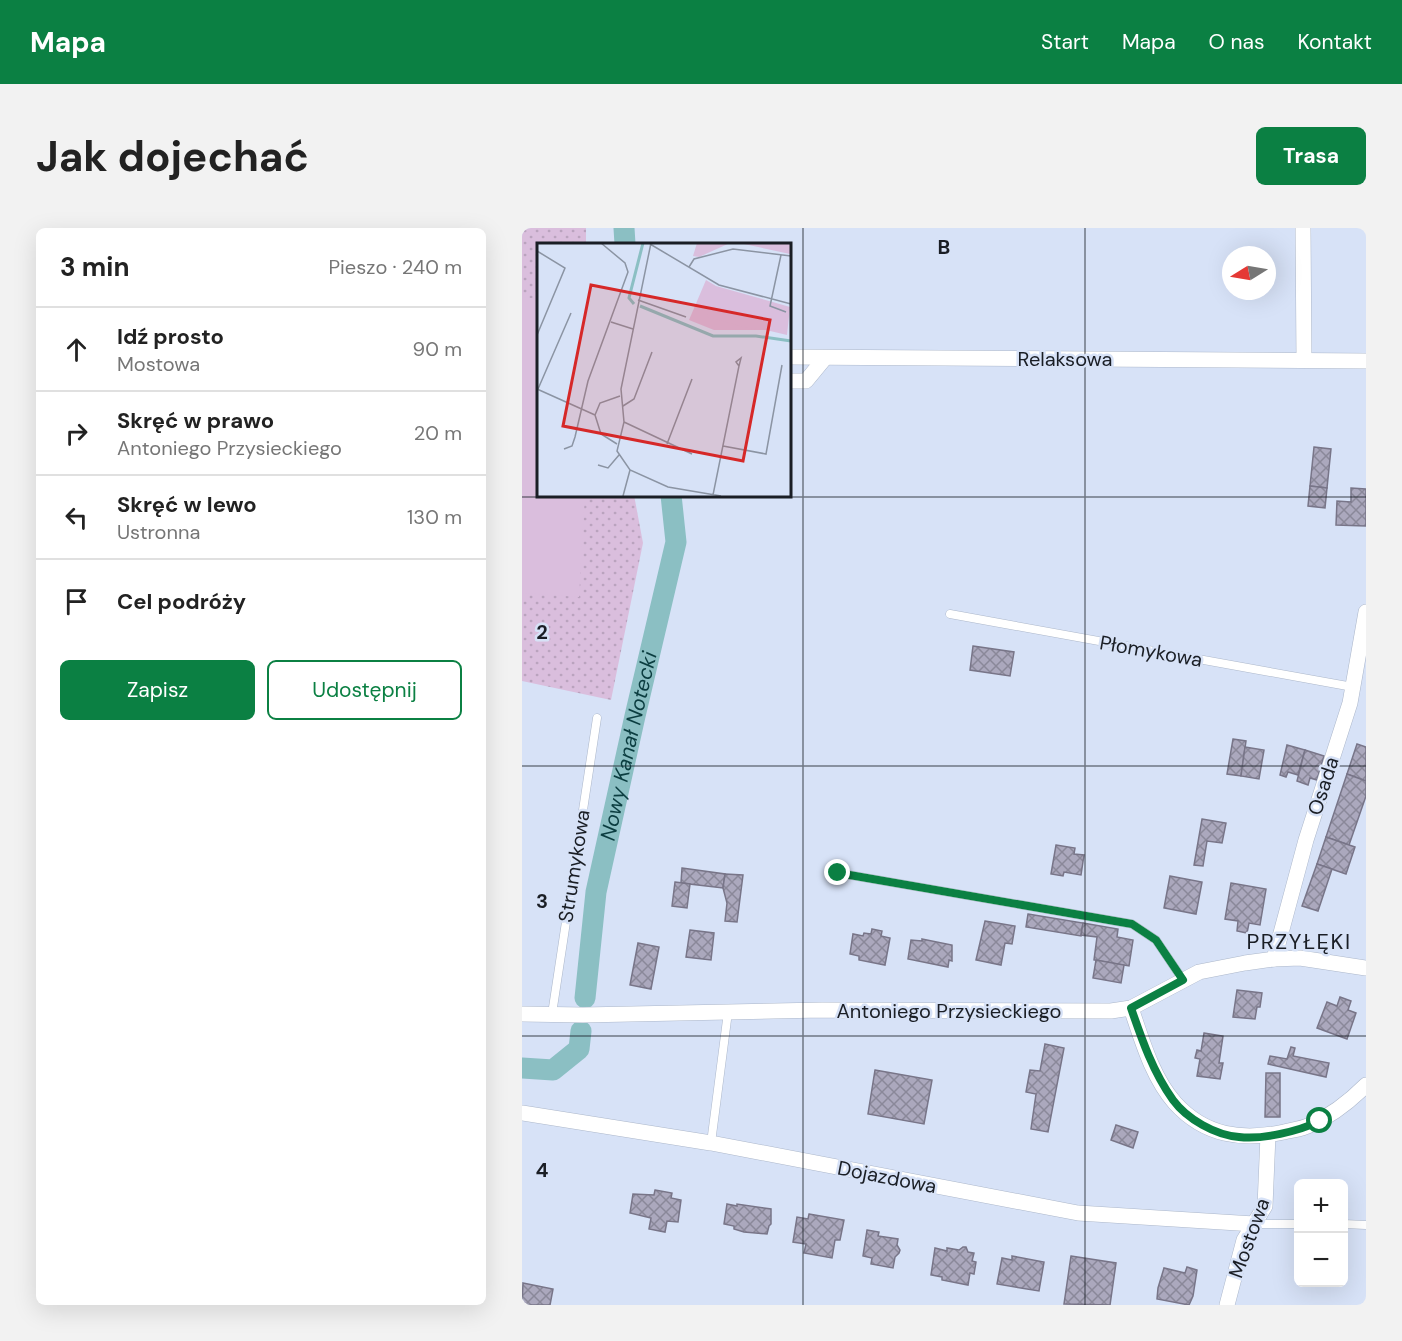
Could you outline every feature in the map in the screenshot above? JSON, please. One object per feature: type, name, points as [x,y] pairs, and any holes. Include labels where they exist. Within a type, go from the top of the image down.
[{"type":"street","points":[[1303,228],[1304,360]]},
{"type":"street","name":"Relaksowa","points":[[790,357],[1366,361]]},
{"type":"street","points":[[790,381],[806,381],[825,358]]},
{"type":"street","name":"Osada","points":[[1274,959],[1306,840],[1350,703],[1366,612]]},
{"type":"street","name":"Antoniego Przysieckiego","points":[[522,1014],[822,1010],[1091,1012],[1131,1008],[1199,972],[1274,959],[1300,958],[1366,968]]},
{"type":"street","points":[[1131,1008],[1159,1080],[1174,1102],[1191,1118],[1210,1129],[1239,1137],[1268,1136],[1308,1127],[1352,1099],[1366,1085]]},
{"type":"street","name":"Dojazdowa","points":[[522,1113],[711,1143],[1078,1213],[1254,1224]]},
{"type":"street","name":"Mostowa","points":[[1227,1305],[1244,1240],[1265,1206],[1268,1136]]},
{"type":"lane","name":"Płomykowa","points":[[950,614],[1353,687]]},
{"type":"lane","name":"Strumykowa","points":[[552,1014],[597,718]]},
{"type":"lane","points":[[838,873],[1132,924],[1156,940],[1183,980]]},
{"type":"lane","points":[[711,1143],[728,1012]]},
{"type":"lane","points":[[1254,1224],[1294,1224]]},
{"type":"lane","points":[[1348,1224],[1366,1224]]},
{"type":"shaded area","points":[[522,228],[586,228],[586,243],[537,243],[537,496],[634,496],[643,543],[611,700],[522,681]]},
{"type":"shaded area","points":[[522,297],[537,299],[537,496],[585,496],[579,597],[522,593]]},
{"type":"building","points":[[1314,447],[1331,449],[1327,488],[1310,486]]},
{"type":"building","points":[[1310,486],[1327,488],[1325,508],[1308,506]]},
{"type":"building","points":[[1351,488],[1366,489],[1366,526],[1336,525],[1337,501],[1351,502]]},
{"type":"building","points":[[973,646],[1014,652],[1010,676],[970,670]]},
{"type":"building","points":[[1233,739],[1246,741],[1241,776],[1227,774]]},
{"type":"building","points":[[1357,744],[1366,747],[1366,781],[1347,774]]},
{"type":"building","points":[[1287,745],[1305,750],[1298,775],[1288,772],[1286,777],[1280,775]]},
{"type":"building","points":[[1245,747],[1264,750],[1259,779],[1241,776]]},
{"type":"building","points":[[1305,750],[1324,756],[1317,780],[1310,778],[1308,785],[1297,781]]},
{"type":"building","points":[[1347,774],[1366,781],[1366,796],[1349,845],[1326,837]]},
{"type":"building","points":[[1202,819],[1226,823],[1222,843],[1207,841],[1203,866],[1194,865]]},
{"type":"building","points":[[1326,837],[1355,847],[1346,874],[1317,864]]},
{"type":"building","points":[[1056,845],[1075,848],[1074,854],[1084,855],[1081,875],[1064,872],[1063,876],[1051,874]]},
{"type":"building","points":[[1317,864],[1332,869],[1318,911],[1302,906]]},
{"type":"building","points":[[682,868],[725,874],[723,888],[681,883]]},
{"type":"building","points":[[725,874],[743,875],[737,922],[725,921],[727,903],[723,888]]},
{"type":"building","points":[[1170,876],[1202,882],[1196,914],[1164,908]]},
{"type":"building","points":[[675,882],[690,884],[687,908],[672,906]]},
{"type":"building","points":[[1231,883],[1266,889],[1260,925],[1249,923],[1247,933],[1237,931],[1238,921],[1225,919]]},
{"type":"building","points":[[1028,914],[1083,923],[1081,936],[1026,927]]},
{"type":"building","points":[[985,921],[1015,926],[1012,944],[1005,943],[1001,965],[976,960]]},
{"type":"building","points":[[1083,923],[1118,929],[1117,937],[1133,940],[1129,966],[1094,960],[1097,937],[1081,935]]},
{"type":"building","points":[[872,929],[882,931],[881,936],[890,938],[885,965],[859,960],[859,956],[850,954],[853,934],[863,936],[864,933],[871,934]]},
{"type":"building","points":[[690,930],[714,933],[711,960],[686,957]]},
{"type":"building","points":[[922,939],[952,945],[952,961],[949,960],[948,967],[908,959],[911,940],[922,941]]},
{"type":"building","points":[[638,943],[659,947],[651,989],[630,985]]},
{"type":"building","points":[[1096,960],[1124,965],[1121,983],[1093,978]]},
{"type":"building","points":[[1237,990],[1262,993],[1255,1019],[1233,1017]]},
{"type":"building","points":[[1340,997],[1351,1001],[1348,1010],[1356,1013],[1347,1039],[1317,1028],[1327,1002],[1337,1006]]},
{"type":"building","points":[[1204,1033],[1223,1036],[1219,1063],[1223,1063],[1220,1079],[1197,1076],[1200,1059],[1195,1058],[1197,1050],[1201,1051]]},
{"type":"building","points":[[1045,1044],[1064,1048],[1048,1132],[1031,1129],[1036,1094],[1026,1092],[1030,1070],[1040,1071]]},
{"type":"building","points":[[1291,1047],[1295,1048],[1293,1056],[1329,1063],[1326,1077],[1268,1064],[1270,1056],[1287,1059]]},
{"type":"building","points":[[875,1070],[932,1080],[924,1124],[868,1114]]},
{"type":"building","points":[[1266,1073],[1280,1073],[1280,1117],[1265,1117]]},
{"type":"building","points":[[1116,1125],[1138,1132],[1133,1148],[1111,1140]]},
{"type":"building","points":[[655,1190],[672,1193],[671,1198],[681,1200],[678,1222],[667,1221],[665,1232],[649,1229],[651,1218],[630,1213],[633,1194],[654,1195]]},
{"type":"building","points":[[727,1204],[771,1209],[771,1224],[767,1234],[744,1232],[734,1229],[734,1226],[724,1224]]},
{"type":"building","points":[[809,1214],[844,1220],[840,1240],[835,1240],[832,1258],[804,1253],[806,1244],[793,1242],[797,1217],[808,1219]]},
{"type":"building","points":[[867,1230],[879,1232],[878,1236],[898,1239],[897,1245],[900,1250],[895,1257],[893,1268],[871,1264],[872,1258],[863,1256]]},
{"type":"building","points":[[966,1247],[968,1252],[974,1253],[972,1261],[976,1262],[974,1274],[970,1273],[968,1285],[942,1280],[942,1277],[931,1275],[935,1248],[947,1251],[947,1248],[959,1250]]},
{"type":"building","points":[[1012,1256],[1044,1262],[1039,1291],[997,1284],[1002,1258],[1012,1260]]},
{"type":"building","points":[[1071,1256],[1116,1263],[1110,1305],[1064,1304]]},
{"type":"building","points":[[1187,1267],[1197,1270],[1193,1296],[1189,1305],[1157,1299],[1164,1268],[1185,1273]]},
{"type":"building","points":[[523,1283],[553,1289],[550,1305],[522,1305]]},
{"type":"waterway","name":"Nowy Kanał Notecki","points":[[624,228],[625,243]]},
{"type":"waterway","name":"Nowy Kanał Notecki","points":[[585,998],[596,892],[676,542],[671,496]]},
{"type":"waterway","name":"Nowy Kanał Notecki","points":[[522,1068],[553,1070],[579,1049],[581,1031]]},
{"type":"district","name":"PRZYŁĘKI","points":[[1299,941]]},
{"type":"route","points":[[838,873],[1132,924],[1156,940],[1183,980],[1131,1008],[1159,1080],[1174,1102],[1191,1118],[1210,1129],[1239,1137],[1268,1136],[1308,1127],[1320,1121]]}]
